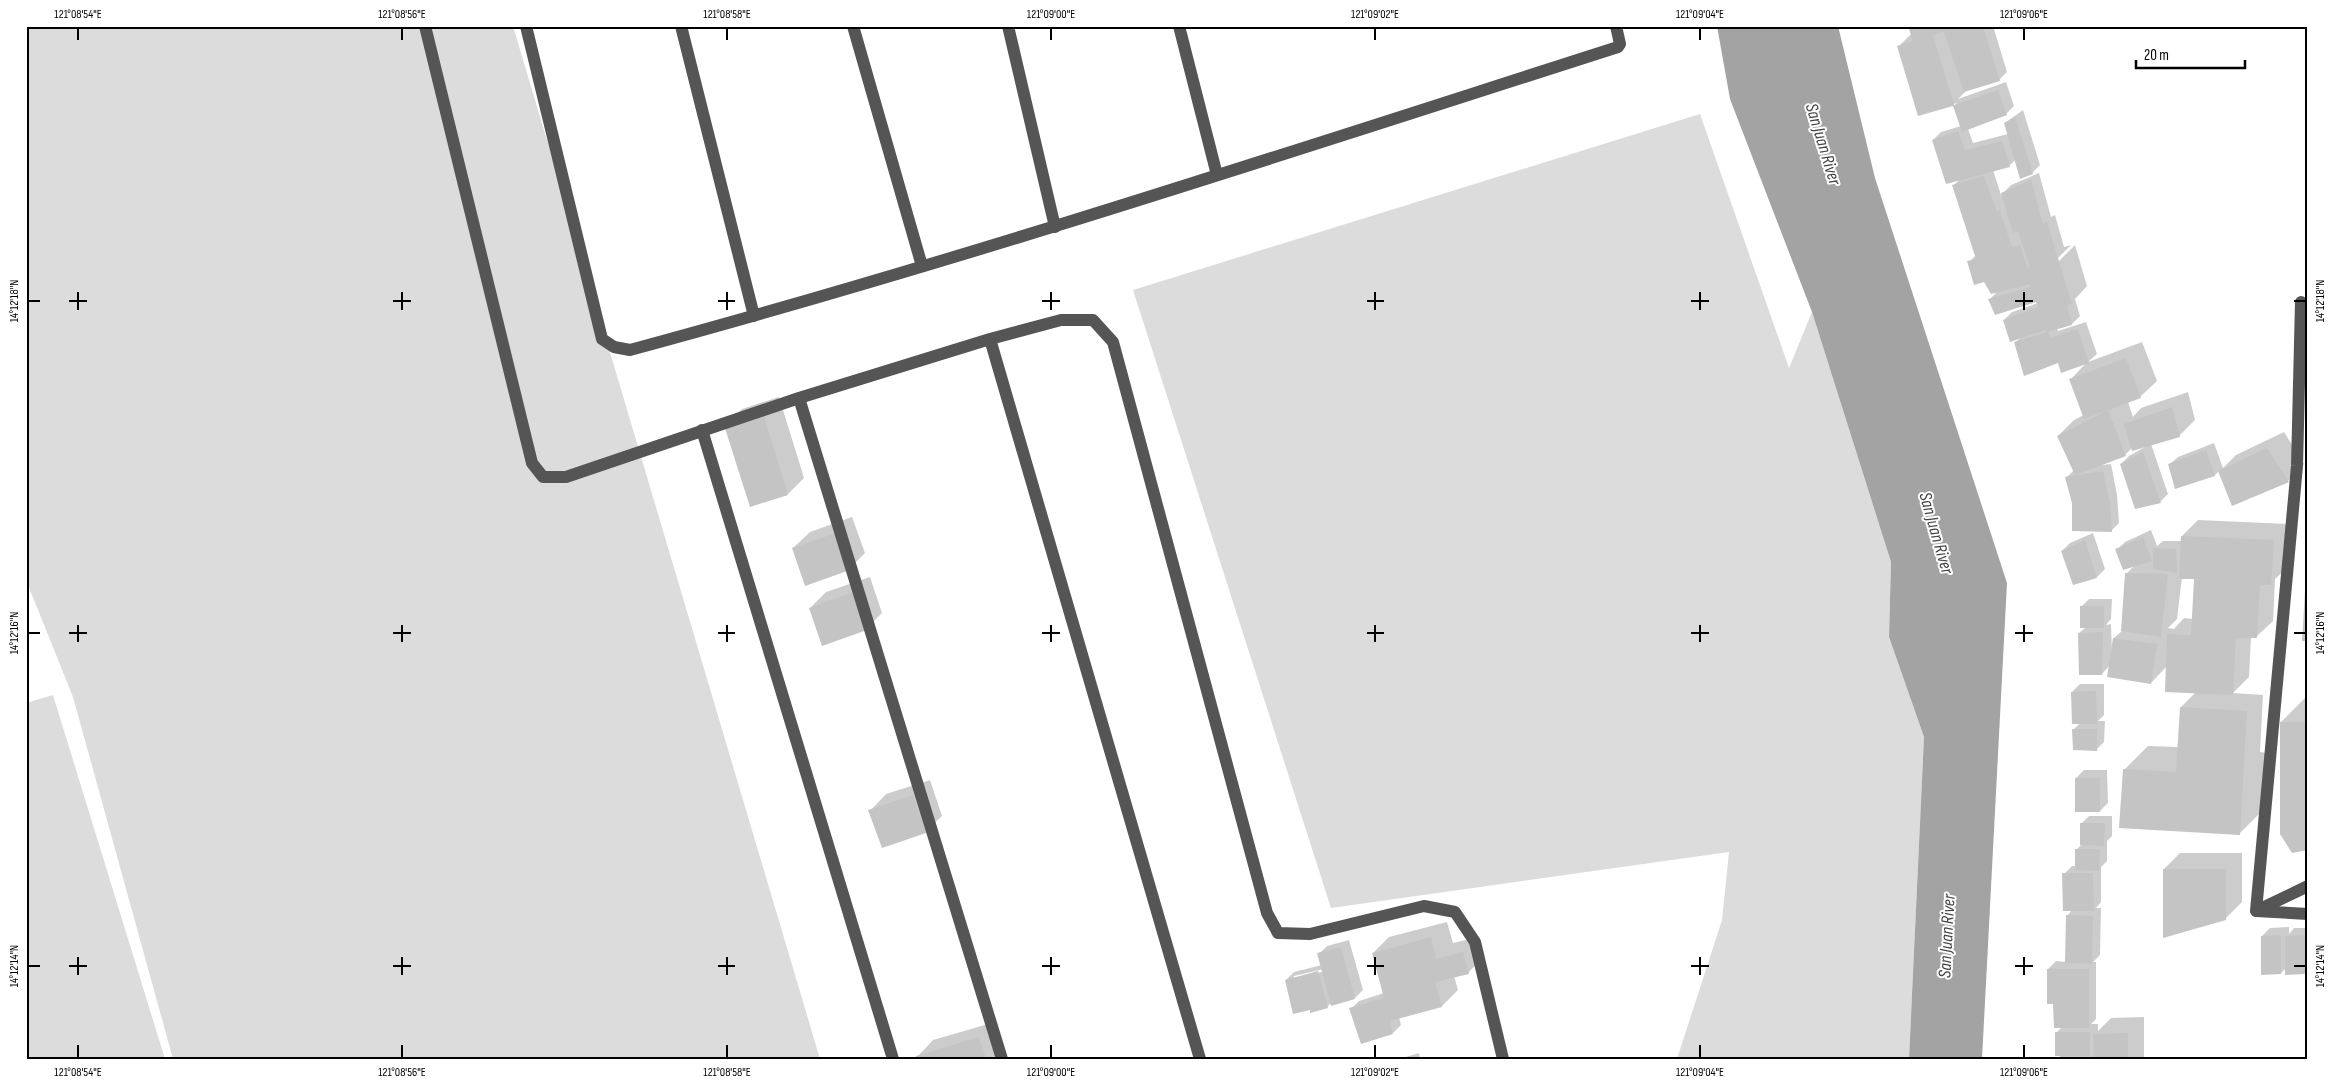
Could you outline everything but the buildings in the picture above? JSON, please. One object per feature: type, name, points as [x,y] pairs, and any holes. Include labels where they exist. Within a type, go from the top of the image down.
[{"type":"street","points":[[425,26],[532,463],[543,477],[566,477],[799,398],[990,339],[1061,320],[1093,320],[1113,342],[1267,913],[1278,933],[1310,934],[1424,906],[1454,912],[1475,942],[1504,1059]]},
{"type":"street","points":[[526,26],[602,339],[614,347],[630,350],[754,316],[1054,227],[1618,47],[1620,44],[1616,26]]},
{"type":"street","points":[[681,26],[754,316]]},
{"type":"street","points":[[853,26],[922,266]]},
{"type":"street","points":[[1008,26],[1054,227]]},
{"type":"street","points":[[1179,26],[1218,175]]},
{"type":"street","points":[[2256,911],[2302,464],[2301,302]]},
{"type":"street","points":[[990,339],[1200,1059]]},
{"type":"street","points":[[799,398],[1002,1059]]},
{"type":"street","points":[[702,430],[893,1059]]},
{"type":"street","points":[[2256,911],[2308,886]]},
{"type":"street","points":[[2256,911],[2308,914]]},
{"type":"shaded area","points":[[26,26],[513,26],[820,1059],[173,1059],[73,697],[26,580]]},
{"type":"shaded area","points":[[1700,114],[1789,368],[1812,312],[1891,562],[1889,637],[1924,737],[1909,1059],[1677,1059],[1722,920],[1729,852],[1331,908],[1133,290]]},
{"type":"shaded area","points":[[53,695],[165,1059],[26,1059],[26,703]]},
{"type":"water","name":"San Juan River","points":[[1717,26],[1838,26],[1875,178],[2007,583],[1982,1059],[1909,1059],[1924,737],[1889,637],[1891,562],[1812,312],[1730,99]]}]
